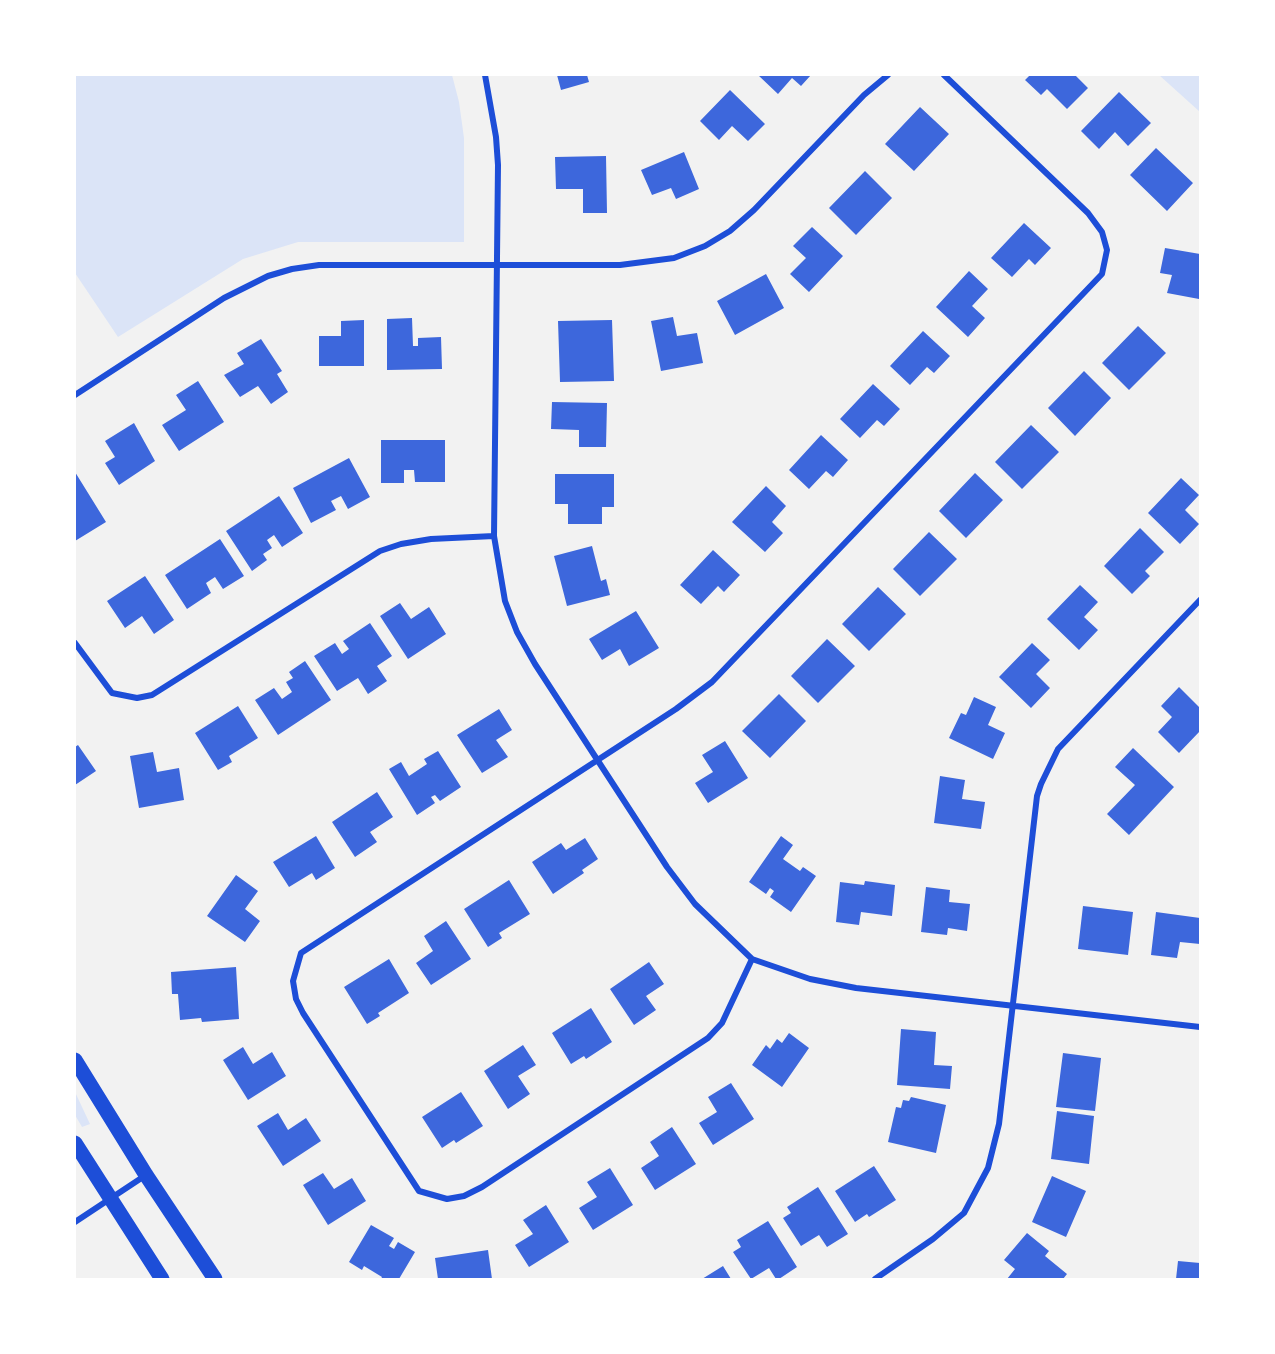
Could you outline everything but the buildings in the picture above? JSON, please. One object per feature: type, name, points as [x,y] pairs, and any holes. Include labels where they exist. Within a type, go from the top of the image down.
[{"type":"main road","points":[[75,1060],[146,1175],[215,1279]]},
{"type":"main road","points":[[75,1143],[162,1279]]},
{"type":"street","points":[[485,75],[496,137],[494,536],[505,601],[517,632],[597,760],[694,904],[752,959],[828,983],[1200,1027]]},
{"type":"street","points":[[75,395],[224,298],[268,276],[292,269],[319,266],[645,264],[674,258],[705,246],[730,231],[754,210],[864,95],[888,75]]},
{"type":"street","points":[[752,959],[722,1023],[708,1038],[673,1063],[464,1196],[447,1199],[419,1191],[296,999],[293,981],[301,953],[676,709],[734,661],[1102,274],[1107,250],[1102,231],[1088,213],[944,75]]},
{"type":"street","points":[[75,643],[112,693],[137,698],[152,695],[380,551],[400,544],[421,541],[494,536]]},
{"type":"street","points":[[875,1279],[920,1250],[963,1213],[983,1179],[995,1144],[1037,796],[1041,784],[1059,749],[1200,600]]},
{"type":"street","points":[[75,1222],[146,1175]]},
{"type":"shaded area","points":[[75,75],[452,75],[459,102],[464,138],[464,242],[298,242],[243,259],[118,337],[75,273]]},
{"type":"shaded area","points":[[1159,75],[1200,75],[1200,112]]},
{"type":"shaded area","points":[[75,1092],[90,1124],[82,1127],[75,1115]]}]
